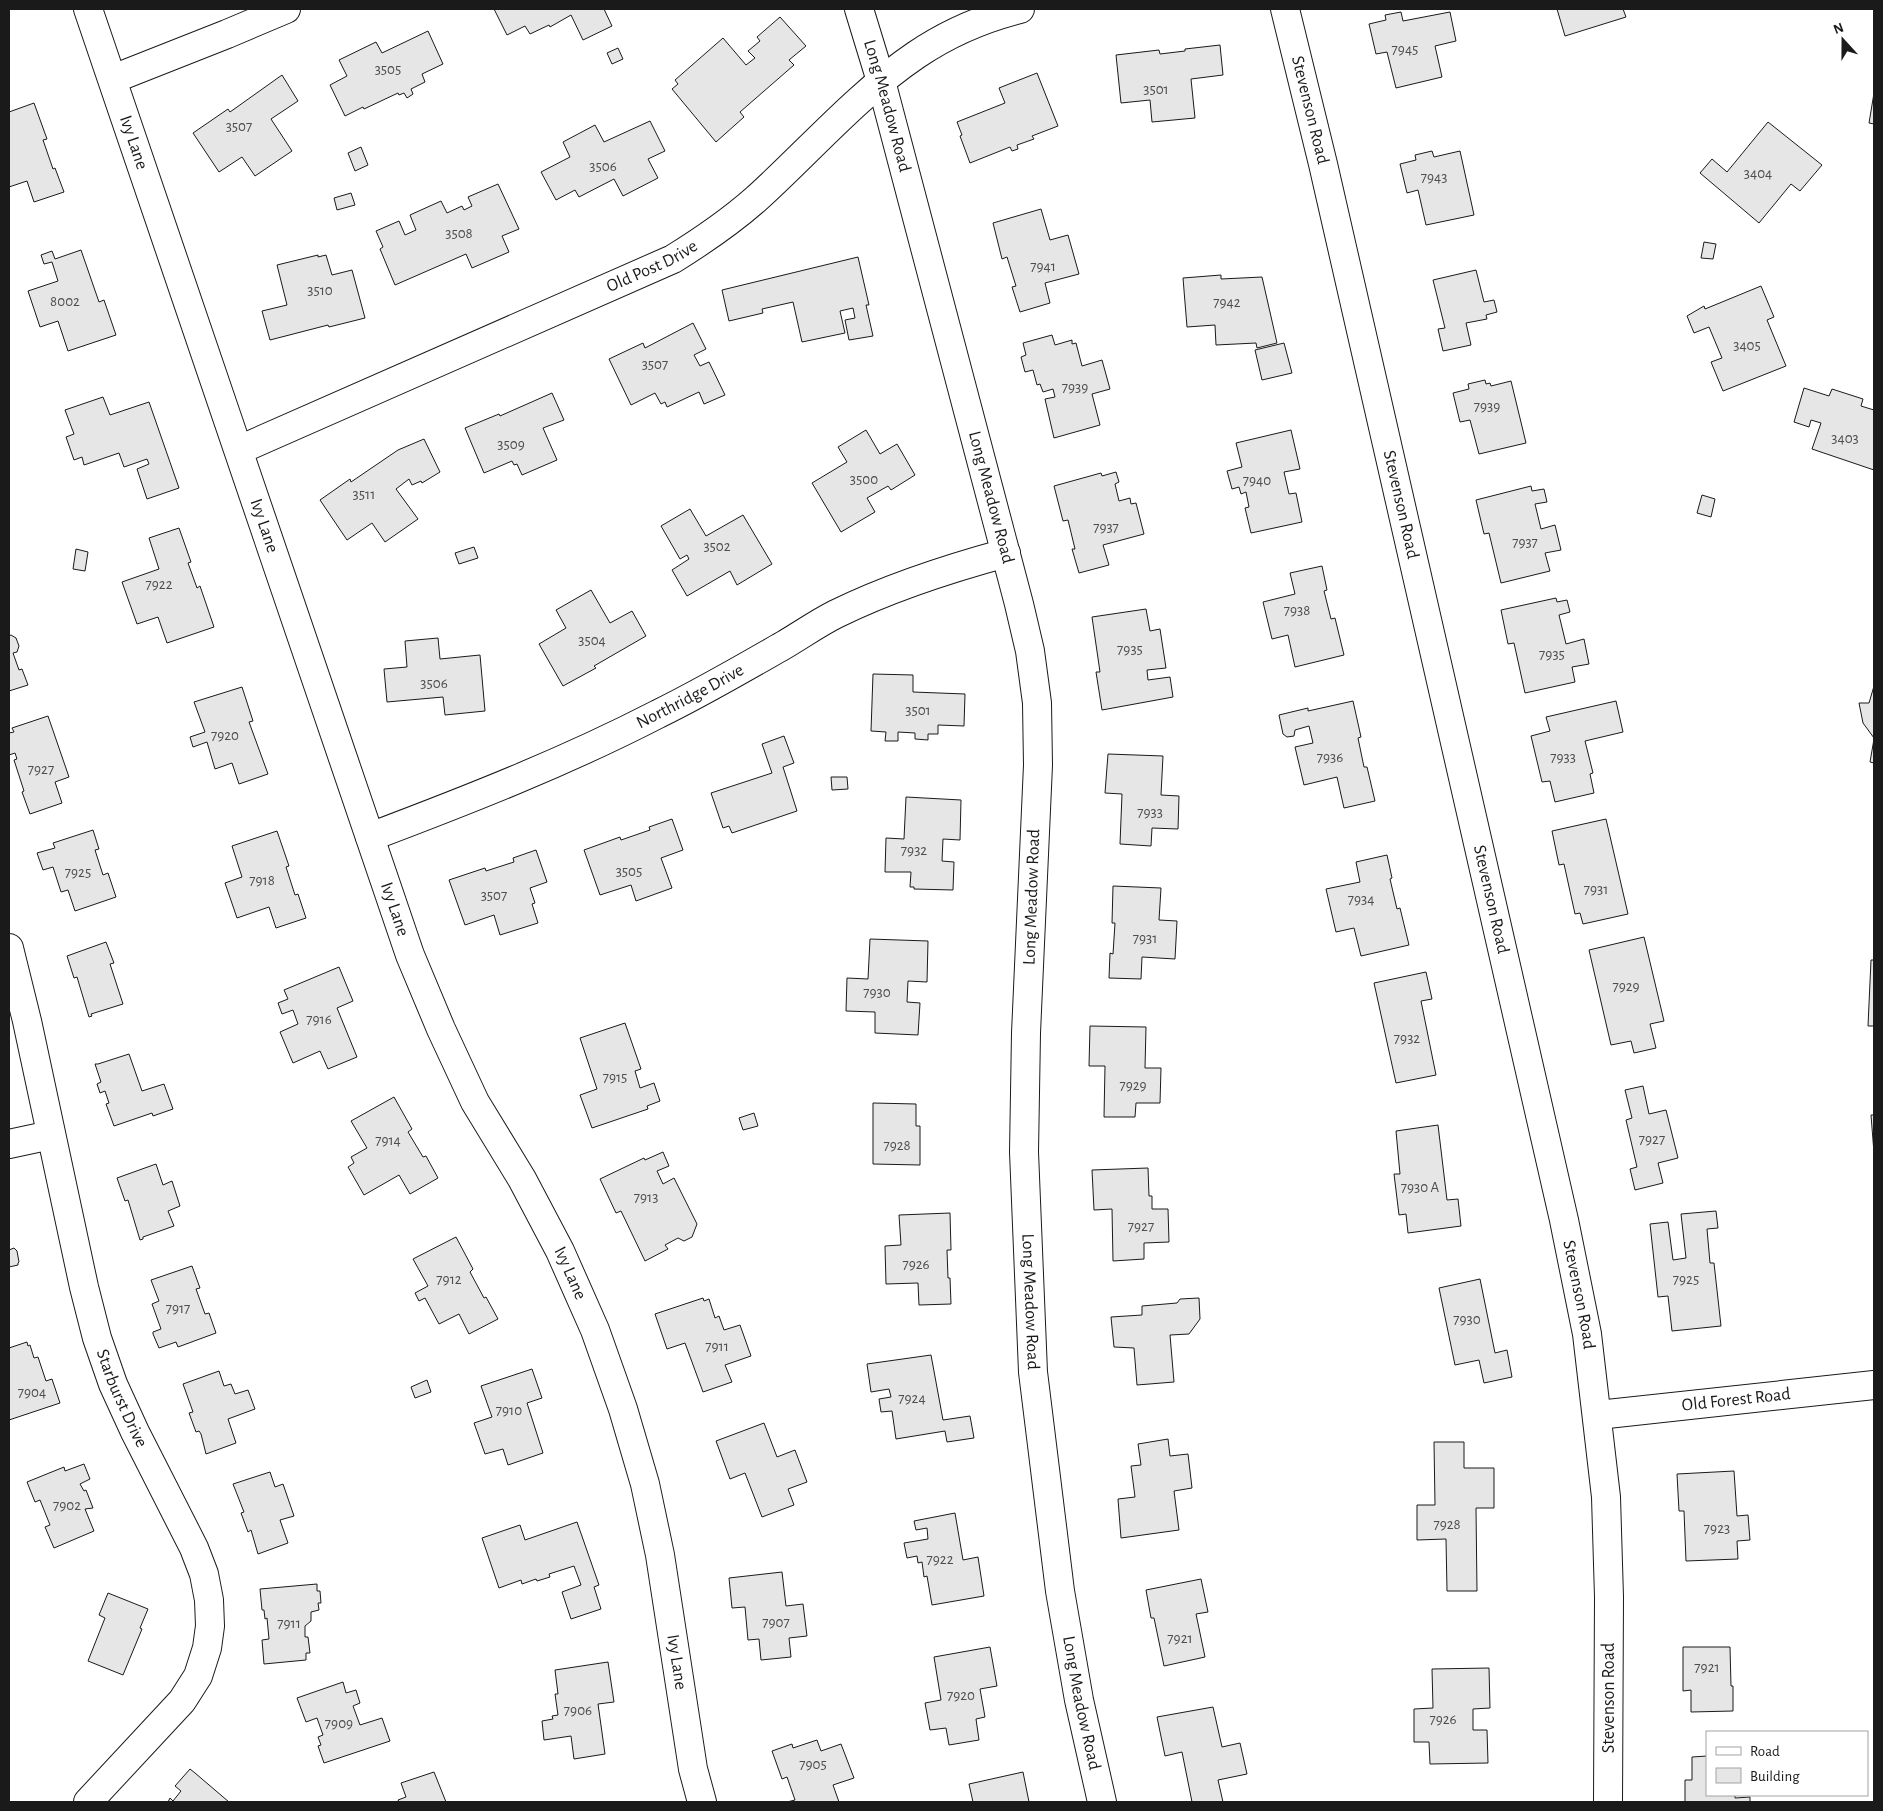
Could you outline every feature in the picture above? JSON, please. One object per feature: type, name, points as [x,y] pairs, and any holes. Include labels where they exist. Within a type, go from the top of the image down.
[{"type":"street","name":"Ivy Lane","points":[[88,9],[410,955],[441,1029],[475,1102],[522,1179],[560,1251],[595,1330],[623,1409],[645,1484],[660,1555],[693,1769],[702,1802]]},
{"type":"street","points":[[112,79],[228,34],[286,9]]},
{"type":"street","name":"Long Meadow Road","points":[[859,9],[881,82],[1006,553],[1030,651],[1037,703],[1038,765],[1026,1033],[1024,1152],[1033,1372],[1060,1591],[1079,1700],[1102,1802]]},
{"type":"street","name":"Old Post Drive","points":[[238,450],[673,259],[710,236],[754,200],[881,82],[917,54],[955,33],[1002,13],[1020,9]]},
{"type":"street","name":"Stevenson Road","points":[[1285,9],[1328,184],[1564,1220],[1587,1334],[1598,1415],[1606,1497],[1608,1802]]},
{"type":"street","name":"Northridge Drive","points":[[370,836],[497,789],[578,754],[660,714],[834,615],[889,590],[940,571],[1006,553]]},
{"type":"street","name":"Starburst Drive","points":[[9,948],[97,1338],[113,1384],[135,1432],[194,1548],[204,1574],[209,1600],[210,1626],[207,1648],[198,1676],[182,1701],[88,1802]]},
{"type":"street","points":[[9,1144],[51,1135]]},
{"type":"street","name":"Old Forest Road","points":[[1598,1415],[1874,1385]]},
{"type":"building","points":[[494,9],[604,9],[612,26],[583,40],[571,15],[550,27],[549,25],[530,34],[525,26],[507,35]]},
{"type":"building","points":[[1557,9],[1623,9],[1626,17],[1565,36]]},
{"type":"building","points":[[1401,12],[1403,21],[1450,12],[1456,41],[1435,46],[1442,77],[1396,88],[1387,52],[1376,54],[1369,24],[1386,20],[1385,15]]},
{"type":"building","points":[[780,17],[806,46],[789,60],[794,65],[740,112],[744,117],[716,142],[672,89],[678,84],[675,80],[723,38],[746,65],[755,58],[748,51],[760,41],[757,37]]},
{"type":"building","points":[[428,31],[443,64],[422,74],[425,82],[411,89],[413,94],[407,98],[404,93],[399,95],[398,93],[345,116],[330,85],[347,76],[339,60],[376,42],[382,53]]},
{"type":"building","points":[[1220,45],[1223,75],[1191,79],[1195,118],[1152,122],[1150,100],[1121,103],[1116,55],[1159,50],[1160,54]]},
{"type":"building","points":[[618,48],[623,59],[612,64],[607,53]]},
{"type":"building","points":[[1037,73],[1058,126],[1032,136],[1034,139],[1017,145],[1018,149],[1012,151],[1010,147],[970,163],[957,122],[1005,103],[999,88]]},
{"type":"building","points":[[282,75],[298,101],[271,119],[292,151],[255,176],[242,157],[219,172],[193,133],[228,109],[230,112]]},
{"type":"building","points":[[1874,93],[1874,124],[1869,123]]},
{"type":"building","points":[[34,103],[47,139],[43,140],[53,169],[55,168],[64,192],[34,202],[27,181],[9,187],[9,112]]},
{"type":"building","points":[[650,121],[665,151],[648,159],[658,178],[623,196],[614,179],[579,197],[575,190],[556,200],[541,172],[570,157],[563,142],[595,125],[604,142]]},
{"type":"building","points":[[1768,122],[1822,165],[1800,191],[1791,184],[1759,223],[1700,173],[1712,159],[1727,172]]},
{"type":"building","points":[[361,147],[368,165],[355,171],[348,153]]},
{"type":"building","points":[[1432,151],[1434,157],[1460,151],[1474,215],[1426,225],[1418,190],[1407,193],[1400,164],[1416,160],[1415,155]]},
{"type":"building","points":[[498,184],[519,229],[502,236],[509,252],[472,268],[466,254],[395,285],[380,249],[383,247],[376,231],[399,221],[405,235],[416,230],[410,215],[441,201],[447,213],[462,206],[464,210],[472,206],[468,197]]},
{"type":"building","points":[[351,193],[355,205],[337,210],[334,198]]},
{"type":"building","points":[[1041,209],[1050,240],[1068,235],[1079,274],[1045,283],[1050,303],[1020,312],[1012,287],[1016,286],[1007,257],[1002,259],[993,223]]},
{"type":"building","points":[[1704,242],[1716,244],[1713,259],[1701,258]]},
{"type":"building","points":[[81,250],[99,302],[104,300],[116,335],[68,351],[58,321],[40,327],[28,291],[58,281],[52,262],[44,264],[41,255],[52,251],[55,259]]},
{"type":"building","points":[[318,255],[318,257],[326,255],[332,275],[352,270],[365,318],[329,327],[328,325],[270,340],[262,311],[287,305],[277,265]]},
{"type":"building","points":[[858,257],[869,305],[866,305],[873,336],[849,340],[845,320],[855,318],[853,308],[840,311],[845,333],[802,342],[793,302],[762,309],[763,313],[729,321],[722,290]]},
{"type":"building","points":[[1476,270],[1484,302],[1494,300],[1497,312],[1486,315],[1487,319],[1466,323],[1471,345],[1443,351],[1438,329],[1445,328],[1433,280]]},
{"type":"building","points":[[1221,275],[1221,279],[1262,277],[1277,343],[1257,348],[1256,343],[1216,345],[1215,325],[1187,327],[1183,278]]},
{"type":"building","points":[[1761,286],[1774,317],[1767,320],[1786,366],[1723,391],[1711,362],[1722,358],[1709,327],[1694,333],[1687,316],[1704,306],[1705,309]]},
{"type":"building","points":[[693,323],[706,349],[694,355],[700,366],[709,362],[725,395],[704,404],[699,392],[667,407],[665,402],[661,404],[655,393],[631,405],[609,359],[643,343],[645,348]]},
{"type":"building","points":[[1052,335],[1055,345],[1072,340],[1072,344],[1076,343],[1082,366],[1102,360],[1110,389],[1092,394],[1100,425],[1054,438],[1045,399],[1055,397],[1053,389],[1043,392],[1040,384],[1037,385],[1033,370],[1025,372],[1021,357],[1026,355],[1023,343]]},
{"type":"building","points":[[1284,343],[1292,373],[1262,380],[1255,350]]},
{"type":"building","points":[[1485,380],[1486,384],[1490,383],[1491,386],[1511,381],[1526,443],[1479,454],[1470,420],[1460,422],[1453,393],[1469,389],[1468,384]]},
{"type":"building","points":[[1804,388],[1829,396],[1832,389],[1863,399],[1861,406],[1874,410],[1874,470],[1812,449],[1821,423],[1811,420],[1809,427],[1794,422]]},
{"type":"building","points":[[552,393],[564,420],[543,428],[557,460],[522,475],[517,464],[514,465],[512,461],[484,473],[465,428],[499,414],[500,416]]},
{"type":"building","points":[[103,397],[110,415],[149,402],[179,488],[147,499],[137,469],[149,464],[147,459],[124,467],[119,453],[84,465],[82,457],[74,460],[66,437],[74,434],[65,410]]},
{"type":"building","points":[[866,430],[880,454],[897,444],[915,475],[891,490],[888,486],[867,498],[875,512],[841,532],[812,483],[847,462],[838,447]]},
{"type":"building","points":[[1291,430],[1300,469],[1284,472],[1289,494],[1296,493],[1302,522],[1251,533],[1245,508],[1249,507],[1246,492],[1241,494],[1239,487],[1232,489],[1227,471],[1242,467],[1236,443]]},
{"type":"building","points":[[424,439],[440,472],[422,483],[421,481],[412,485],[409,479],[396,489],[418,519],[385,542],[372,523],[347,540],[320,500],[350,479],[351,482],[398,450]]},
{"type":"building","points":[[1116,472],[1119,482],[1115,484],[1119,501],[1130,498],[1131,504],[1136,503],[1144,534],[1103,545],[1109,565],[1079,573],[1072,549],[1075,549],[1068,520],[1063,521],[1054,486],[1101,473],[1102,476]]},
{"type":"building","points":[[1531,486],[1532,491],[1544,489],[1547,502],[1535,504],[1541,529],[1555,525],[1561,550],[1545,553],[1550,571],[1501,583],[1489,533],[1484,534],[1476,500]]},
{"type":"building","points":[[1702,495],[1715,499],[1711,517],[1697,513]]},
{"type":"building","points":[[690,509],[706,536],[743,515],[772,564],[737,585],[730,571],[687,596],[672,570],[689,559],[687,555],[680,559],[661,526]]},
{"type":"building","points":[[179,528],[191,562],[188,563],[197,588],[200,586],[214,627],[167,643],[158,617],[137,624],[122,582],[159,569],[149,538]]},
{"type":"building","points":[[474,547],[478,558],[459,564],[455,553]]},
{"type":"building","points":[[76,549],[88,552],[85,571],[73,569]]},
{"type":"building","points":[[1322,566],[1327,590],[1324,591],[1331,619],[1335,618],[1344,655],[1295,667],[1288,635],[1272,639],[1263,602],[1295,594],[1290,573]]},
{"type":"building","points":[[591,590],[610,623],[632,611],[646,636],[594,666],[596,668],[563,686],[539,644],[566,628],[556,610]]},
{"type":"building","points":[[1556,598],[1557,602],[1567,600],[1570,612],[1559,615],[1566,644],[1584,639],[1589,664],[1572,667],[1575,682],[1525,693],[1514,643],[1508,644],[1501,610]]},
{"type":"building","points":[[1146,609],[1150,631],[1160,629],[1166,668],[1147,670],[1148,680],[1170,677],[1173,697],[1102,710],[1096,672],[1100,672],[1092,617]]},
{"type":"building","points":[[11,635],[16,638],[19,646],[17,652],[13,653],[19,670],[22,669],[28,685],[9,691],[9,636]]},
{"type":"building","points":[[438,638],[440,659],[480,655],[485,711],[445,715],[443,697],[387,702],[384,669],[407,667],[405,641]]},
{"type":"building","points":[[873,674],[913,675],[913,692],[965,694],[964,726],[938,725],[938,734],[928,734],[928,740],[915,739],[915,733],[898,732],[898,741],[885,741],[886,732],[871,731]]},
{"type":"building","points":[[1874,686],[1874,738],[1863,723],[1859,703],[1869,703]]},
{"type":"building","points":[[242,687],[253,721],[249,722],[268,774],[239,784],[232,763],[215,769],[207,742],[193,747],[190,737],[205,732],[194,702]]},
{"type":"building","points":[[1353,701],[1361,737],[1358,738],[1364,767],[1367,767],[1375,801],[1344,808],[1337,777],[1304,785],[1295,747],[1313,743],[1309,726],[1295,730],[1294,736],[1287,737],[1283,734],[1279,715]]},
{"type":"building","points":[[1616,701],[1623,732],[1585,741],[1593,773],[1590,774],[1594,793],[1555,802],[1550,781],[1542,782],[1531,736],[1550,731],[1546,717]]},
{"type":"building","points":[[48,716],[69,777],[55,782],[62,803],[30,814],[14,760],[17,759],[15,753],[9,755],[9,733],[14,732],[12,728]]},
{"type":"building","points":[[784,736],[794,763],[783,767],[797,811],[732,833],[729,826],[723,828],[711,793],[772,773],[762,744]]},
{"type":"building","points":[[1874,739],[1874,763],[1870,762]]},
{"type":"building","points":[[1108,754],[1163,756],[1161,795],[1179,796],[1178,829],[1152,828],[1151,846],[1120,844],[1122,794],[1105,793]]},
{"type":"building","points":[[831,777],[847,777],[848,789],[832,790]]},
{"type":"building","points":[[906,797],[961,800],[960,840],[943,839],[942,861],[954,862],[953,890],[914,889],[914,887],[910,887],[911,872],[885,872],[886,838],[904,839]]},
{"type":"building","points":[[672,819],[683,850],[661,858],[672,888],[636,901],[631,885],[600,895],[584,850],[620,837],[621,840],[650,830],[649,827]]},
{"type":"building","points":[[1606,819],[1628,914],[1583,924],[1580,913],[1575,914],[1564,864],[1559,865],[1552,831]]},
{"type":"building","points":[[93,830],[99,849],[95,850],[103,875],[108,873],[116,897],[75,911],[68,890],[61,892],[53,867],[43,870],[37,853],[55,848],[53,843]]},
{"type":"building","points":[[277,831],[289,866],[286,867],[295,895],[298,894],[306,918],[276,928],[269,907],[237,918],[225,883],[242,877],[232,846]]},
{"type":"building","points":[[536,850],[547,882],[530,888],[535,903],[532,904],[538,923],[500,935],[494,915],[465,925],[449,880],[485,868],[486,871],[514,862],[513,858]]},
{"type":"building","points":[[1387,855],[1397,909],[1400,908],[1409,945],[1361,956],[1354,928],[1336,932],[1326,889],[1360,882],[1356,862]]},
{"type":"building","points":[[1113,886],[1161,888],[1159,920],[1177,921],[1175,959],[1142,957],[1141,979],[1109,978],[1110,953],[1113,954],[1115,923],[1112,923]]},
{"type":"building","points":[[1644,937],[1664,1021],[1650,1024],[1656,1048],[1634,1053],[1631,1041],[1611,1045],[1589,950]]},
{"type":"building","points":[[870,939],[928,941],[927,982],[908,981],[907,1002],[920,1003],[918,1035],[875,1033],[875,1012],[846,1011],[847,978],[868,979]]},
{"type":"building","points":[[106,942],[114,963],[110,964],[123,1004],[91,1014],[92,1016],[89,1017],[77,977],[74,978],[67,956]]},
{"type":"building","points":[[1871,960],[1874,960],[1874,1026],[1868,1026]]},
{"type":"building","points":[[339,967],[353,1001],[337,1008],[357,1057],[328,1069],[320,1051],[293,1063],[280,1032],[298,1024],[293,1010],[282,1014],[278,1003],[288,999],[284,990]]},
{"type":"building","points":[[1426,972],[1432,999],[1421,1001],[1436,1075],[1396,1083],[1374,983]]},
{"type":"building","points":[[625,1023],[641,1069],[635,1071],[640,1088],[654,1083],[660,1101],[647,1106],[648,1109],[592,1128],[580,1095],[597,1089],[580,1038]]},
{"type":"building","points":[[1090,1026],[1146,1027],[1145,1068],[1161,1068],[1160,1103],[1136,1103],[1135,1117],[1104,1117],[1105,1066],[1089,1066]]},
{"type":"building","points":[[129,1054],[142,1091],[164,1084],[173,1109],[153,1116],[152,1113],[114,1126],[106,1104],[109,1103],[105,1091],[100,1093],[97,1084],[101,1082],[95,1064]]},
{"type":"building","points":[[1643,1086],[1649,1114],[1666,1110],[1678,1158],[1658,1163],[1663,1183],[1635,1190],[1630,1169],[1637,1167],[1626,1120],[1632,1118],[1625,1090]]},
{"type":"building","points":[[394,1097],[412,1129],[408,1132],[423,1157],[426,1156],[438,1178],[410,1194],[399,1175],[364,1195],[348,1167],[354,1163],[351,1157],[367,1148],[351,1121]]},
{"type":"building","points":[[873,1103],[916,1104],[916,1126],[920,1126],[920,1165],[873,1164]]},
{"type":"building","points":[[754,1113],[758,1126],[743,1130],[739,1118]]},
{"type":"building","points":[[1871,1115],[1874,1115],[1874,1153]]},
{"type":"building","points":[[1438,1125],[1447,1200],[1458,1199],[1461,1226],[1408,1233],[1406,1214],[1399,1215],[1394,1174],[1400,1174],[1396,1131]]},
{"type":"building","points":[[663,1152],[669,1166],[657,1171],[663,1184],[674,1178],[697,1224],[692,1237],[684,1241],[678,1238],[665,1245],[668,1249],[645,1261],[621,1211],[616,1213],[600,1179],[644,1158],[645,1160]]},
{"type":"building","points":[[156,1164],[163,1185],[172,1181],[180,1206],[168,1211],[174,1226],[143,1237],[140,1240],[128,1200],[125,1201],[117,1178]]},
{"type":"building","points":[[1148,1168],[1149,1196],[1152,1196],[1152,1209],[1168,1209],[1169,1242],[1144,1243],[1144,1259],[1113,1261],[1112,1209],[1094,1210],[1092,1170]]},
{"type":"building","points":[[1716,1211],[1718,1228],[1707,1229],[1710,1263],[1714,1263],[1721,1326],[1672,1331],[1668,1296],[1658,1297],[1650,1224],[1668,1222],[1673,1260],[1686,1258],[1681,1214]]},
{"type":"building","points":[[950,1213],[951,1250],[947,1250],[951,1304],[919,1305],[918,1283],[886,1284],[885,1246],[901,1245],[899,1215]]},
{"type":"building","points":[[456,1237],[473,1269],[470,1272],[498,1319],[469,1334],[459,1314],[439,1324],[425,1298],[419,1301],[415,1293],[428,1286],[413,1259]]},
{"type":"building","points":[[14,1248],[17,1251],[19,1262],[18,1265],[9,1267],[9,1250]]},
{"type":"building","points":[[192,1266],[200,1288],[196,1289],[205,1314],[209,1313],[216,1333],[178,1347],[176,1342],[159,1348],[153,1332],[161,1329],[152,1304],[159,1301],[151,1280]]},
{"type":"building","points":[[1480,1279],[1495,1353],[1507,1350],[1512,1377],[1484,1383],[1479,1360],[1455,1365],[1439,1288]]},
{"type":"building","points":[[703,1298],[704,1301],[709,1299],[715,1318],[719,1316],[724,1330],[740,1325],[751,1356],[725,1365],[732,1382],[703,1392],[685,1343],[667,1349],[655,1314]]},
{"type":"building","points":[[1199,1298],[1200,1319],[1189,1334],[1170,1335],[1174,1382],[1137,1385],[1134,1348],[1114,1347],[1111,1317],[1142,1315],[1142,1306],[1177,1303],[1180,1299]]},
{"type":"building","points":[[27,1342],[28,1346],[30,1345],[34,1358],[38,1357],[46,1381],[52,1379],[60,1403],[9,1420],[9,1348]]},
{"type":"building","points":[[931,1355],[943,1420],[970,1416],[974,1438],[947,1442],[945,1431],[896,1439],[892,1411],[881,1412],[879,1399],[891,1397],[889,1389],[871,1392],[867,1364]]},
{"type":"building","points":[[532,1369],[542,1398],[527,1403],[543,1453],[508,1465],[503,1449],[485,1454],[474,1423],[492,1417],[481,1386]]},
{"type":"building","points":[[219,1371],[224,1386],[231,1384],[235,1394],[248,1390],[255,1409],[228,1419],[236,1443],[206,1454],[201,1434],[199,1431],[196,1432],[189,1413],[193,1412],[183,1384]]},
{"type":"building","points":[[427,1380],[431,1392],[415,1398],[411,1387]]},
{"type":"building","points":[[764,1423],[777,1457],[795,1450],[807,1482],[788,1489],[794,1505],[762,1517],[745,1473],[730,1479],[716,1441]]},
{"type":"building","points":[[1168,1439],[1170,1456],[1188,1454],[1192,1488],[1174,1491],[1179,1530],[1121,1538],[1118,1499],[1135,1497],[1131,1466],[1141,1465],[1138,1444]]},
{"type":"building","points":[[1434,1442],[1464,1442],[1464,1468],[1494,1468],[1494,1508],[1476,1508],[1477,1591],[1447,1591],[1446,1539],[1417,1540],[1417,1505],[1435,1505]]},
{"type":"building","points":[[84,1464],[90,1479],[80,1484],[84,1491],[86,1490],[93,1508],[85,1509],[94,1531],[54,1548],[45,1527],[50,1525],[40,1500],[35,1502],[27,1482],[64,1467],[65,1471]]},
{"type":"building","points":[[1734,1471],[1737,1516],[1748,1515],[1750,1540],[1737,1541],[1738,1559],[1686,1561],[1684,1511],[1679,1511],[1677,1474]]},
{"type":"building","points":[[270,1472],[275,1487],[283,1484],[294,1516],[280,1520],[288,1543],[258,1554],[251,1530],[248,1532],[241,1513],[244,1512],[233,1484]]},
{"type":"building","points":[[955,1513],[963,1560],[978,1557],[984,1596],[932,1605],[927,1576],[924,1577],[922,1562],[918,1563],[917,1556],[907,1558],[904,1543],[928,1539],[927,1528],[916,1530],[914,1521]]},
{"type":"building","points":[[577,1522],[599,1585],[594,1587],[601,1609],[571,1619],[562,1592],[581,1585],[574,1566],[549,1574],[550,1577],[537,1581],[536,1579],[522,1584],[521,1580],[499,1588],[482,1538],[520,1525],[525,1540]]},
{"type":"building","points":[[782,1572],[786,1606],[803,1604],[807,1636],[789,1638],[791,1657],[761,1660],[759,1639],[748,1640],[745,1607],[732,1608],[729,1578]]},
{"type":"building","points":[[1201,1579],[1208,1612],[1196,1614],[1205,1657],[1164,1666],[1154,1618],[1151,1618],[1146,1590]]},
{"type":"building","points":[[317,1584],[321,1603],[318,1603],[319,1610],[311,1612],[311,1621],[305,1626],[305,1637],[308,1637],[310,1653],[306,1653],[306,1660],[264,1664],[262,1640],[269,1639],[267,1618],[265,1619],[264,1610],[262,1610],[260,1589]]},
{"type":"building","points":[[108,1593],[148,1609],[123,1675],[88,1661],[105,1618],[99,1615]]},
{"type":"building","points":[[990,1647],[997,1686],[980,1689],[985,1717],[976,1719],[979,1740],[949,1745],[946,1728],[930,1730],[925,1703],[941,1700],[934,1657]]},
{"type":"building","points":[[1683,1647],[1730,1647],[1733,1711],[1691,1712],[1691,1690],[1683,1691]]},
{"type":"building","points":[[608,1662],[614,1702],[598,1704],[605,1754],[574,1759],[571,1736],[544,1740],[542,1721],[553,1719],[552,1716],[558,1715],[555,1694],[558,1694],[555,1670]]},
{"type":"building","points":[[1489,1668],[1490,1708],[1473,1709],[1473,1730],[1487,1730],[1488,1763],[1430,1764],[1429,1742],[1414,1742],[1414,1709],[1433,1708],[1432,1669]]},
{"type":"building","points":[[343,1682],[346,1693],[356,1690],[360,1703],[353,1706],[360,1725],[382,1718],[390,1741],[324,1763],[318,1746],[321,1745],[318,1737],[323,1735],[317,1718],[306,1722],[297,1698]]},
{"type":"building","points":[[1213,1707],[1222,1747],[1240,1743],[1247,1774],[1218,1780],[1223,1802],[1192,1802],[1182,1752],[1165,1756],[1157,1717]]},
{"type":"building","points":[[817,1740],[821,1751],[841,1744],[854,1778],[833,1785],[839,1802],[787,1802],[795,1800],[787,1777],[782,1779],[772,1751],[792,1744],[793,1748]]},
{"type":"building","points":[[1706,1756],[1706,1796],[1750,1797],[1750,1802],[1685,1802],[1685,1780],[1692,1780],[1692,1757]]},
{"type":"building","points":[[190,1769],[229,1802],[168,1802],[170,1798],[173,1801],[181,1791],[175,1786]]},
{"type":"building","points":[[434,1772],[446,1802],[399,1802],[398,1800],[406,1797],[401,1783]]},
{"type":"building","points":[[1023,1772],[1029,1802],[973,1802],[969,1784]]}]
